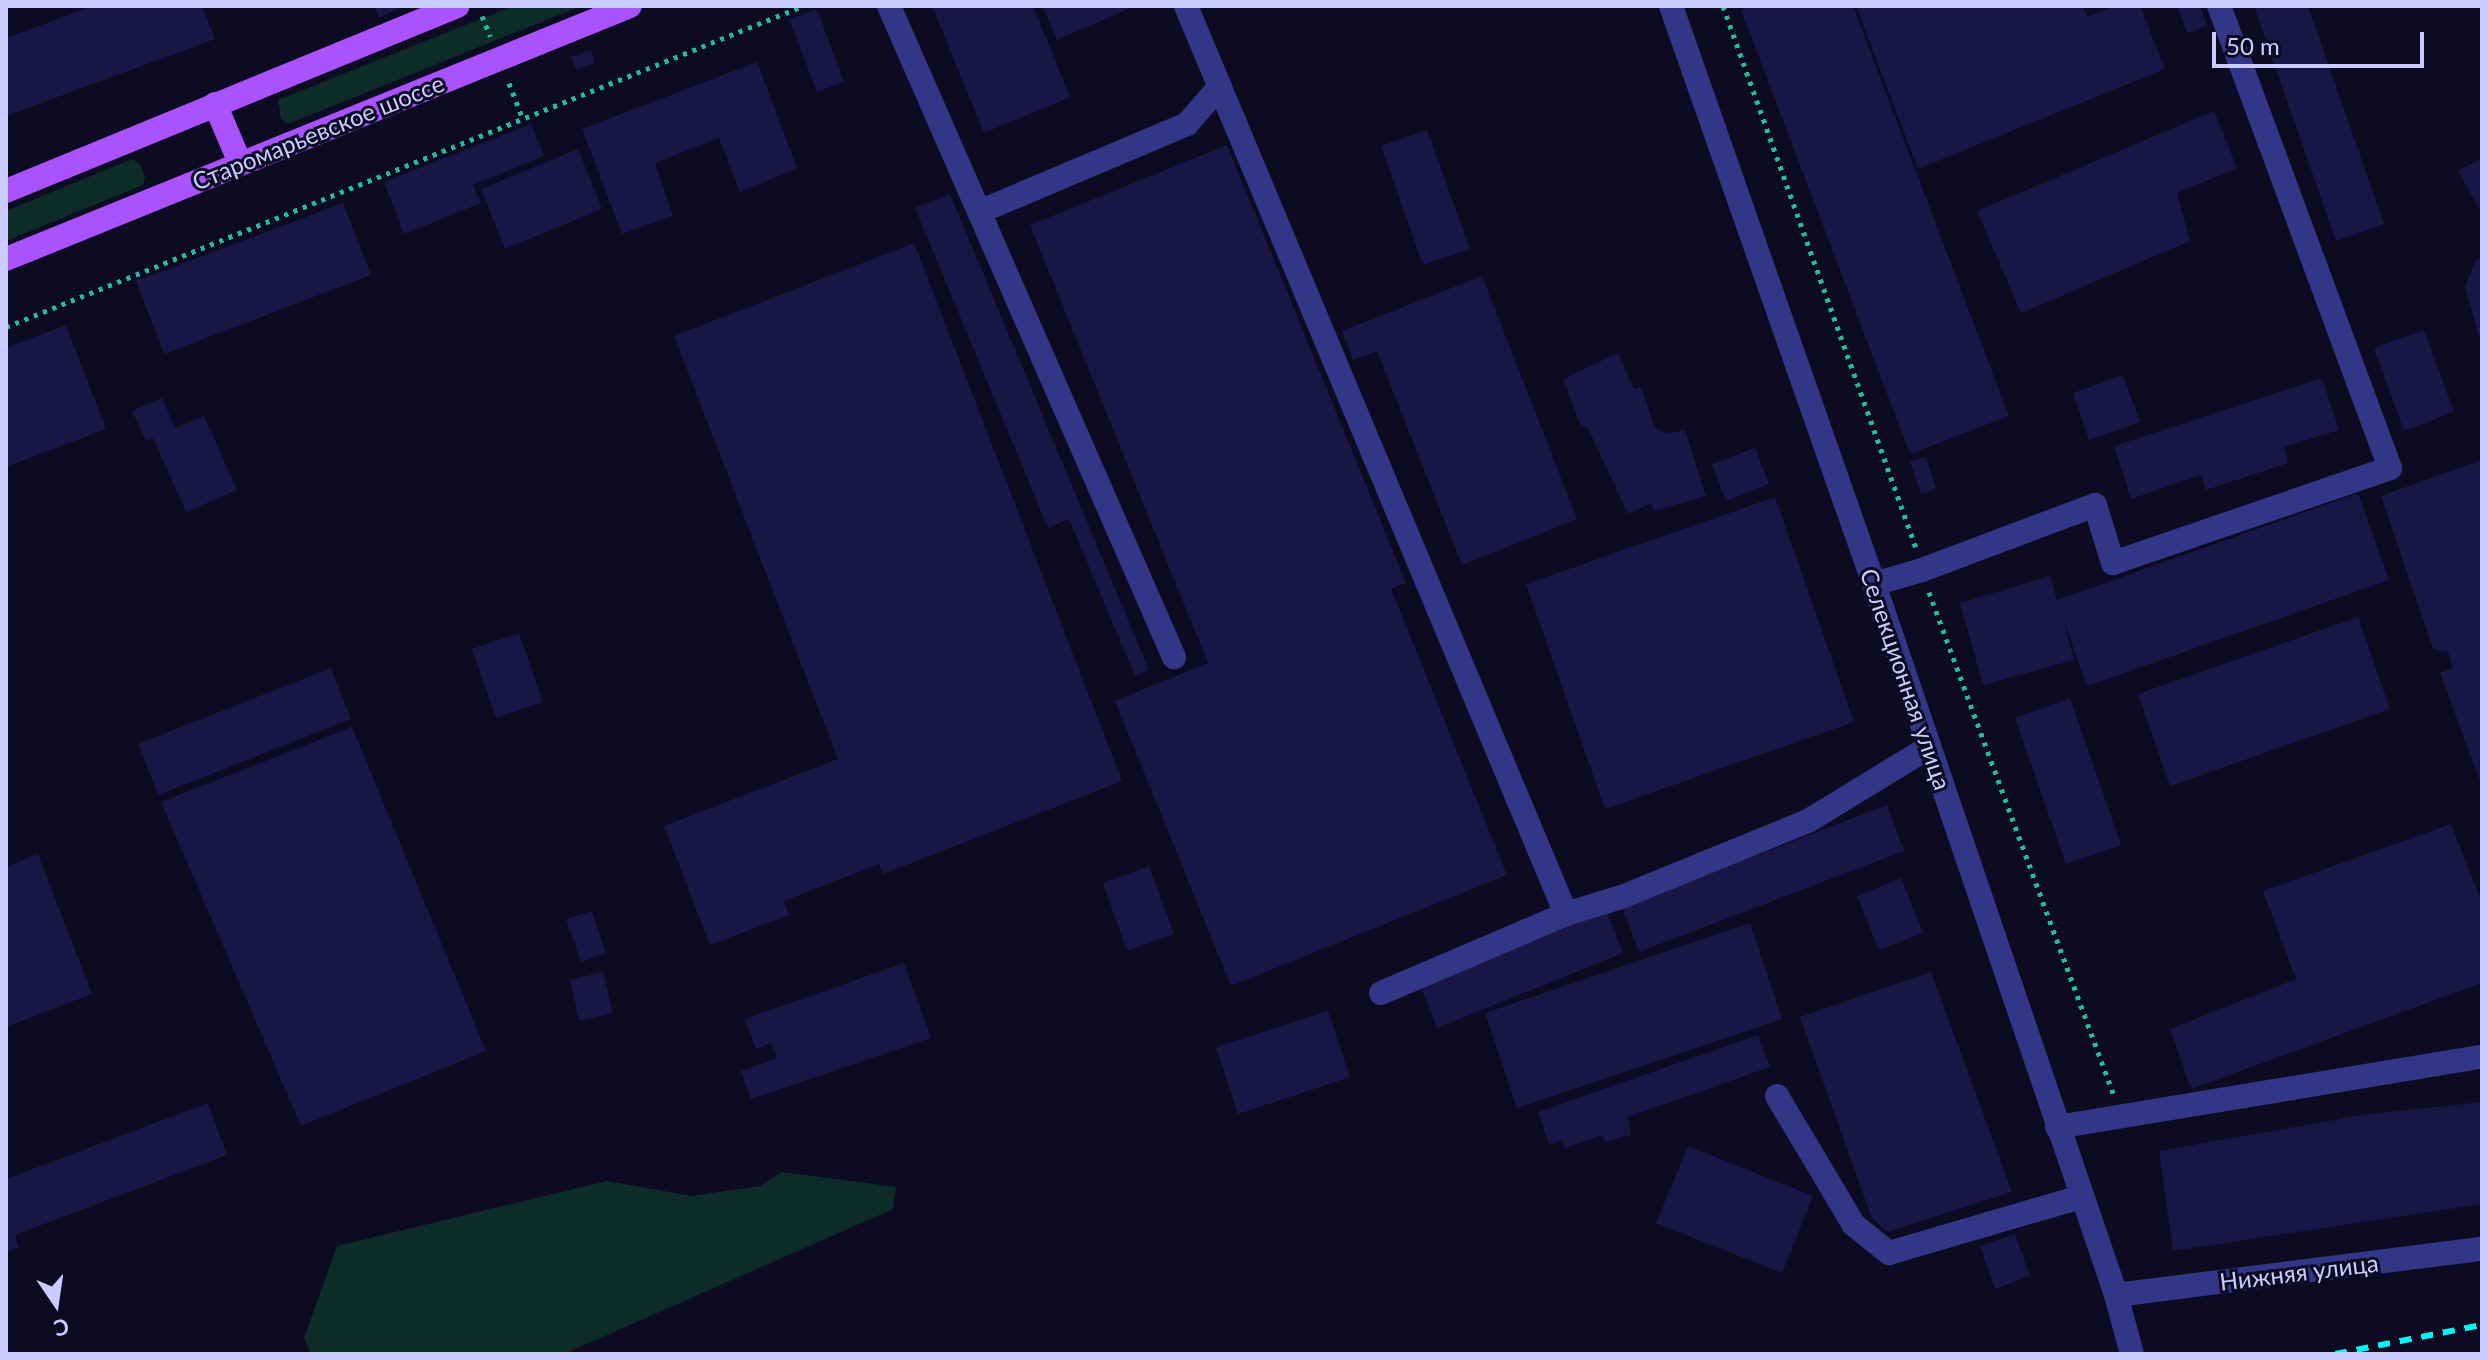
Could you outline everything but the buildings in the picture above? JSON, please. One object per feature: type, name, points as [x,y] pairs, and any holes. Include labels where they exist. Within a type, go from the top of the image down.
[{"type":"main road","points":[[6,191],[458,6]]},
{"type":"main road","name":"Старомарьевское шоссе","points":[[6,259],[630,6]]},
{"type":"main road","points":[[215,104],[240,163]]},
{"type":"street","points":[[889,6],[1174,657]]},
{"type":"street","points":[[1186,6],[1566,914]]},
{"type":"street","name":"Селекционная улица","points":[[1671,6],[1874,584],[2116,1295],[2132,1354]]},
{"type":"street","points":[[1874,584],[1922,570],[2095,505],[2113,563],[2390,468],[2219,6]]},
{"type":"street","points":[[979,212],[1187,124],[1220,86]]},
{"type":"street","points":[[1381,993],[1566,914],[1624,896],[1808,821],[1929,747]]},
{"type":"street","points":[[2057,1127],[2478,1057]]},
{"type":"street","points":[[1777,1096],[1854,1225],[1889,1253],[2081,1197]]},
{"type":"street","name":"Нижняя улица","points":[[2116,1295],[2482,1249]]},
{"type":"path","points":[[6,327],[803,6]]},
{"type":"green space","points":[[513,6],[581,6],[288,124],[281,119],[278,100]]},
{"type":"green space","points":[[132,159],[140,164],[145,177],[143,185],[6,241],[6,211]]},
{"type":"green space","points":[[782,1172],[896,1187],[893,1209],[564,1354],[311,1354],[304,1338],[337,1246],[607,1181],[692,1196],[760,1186]]},
{"type":"railway","points":[[2335,1354],[2482,1325]]}]
